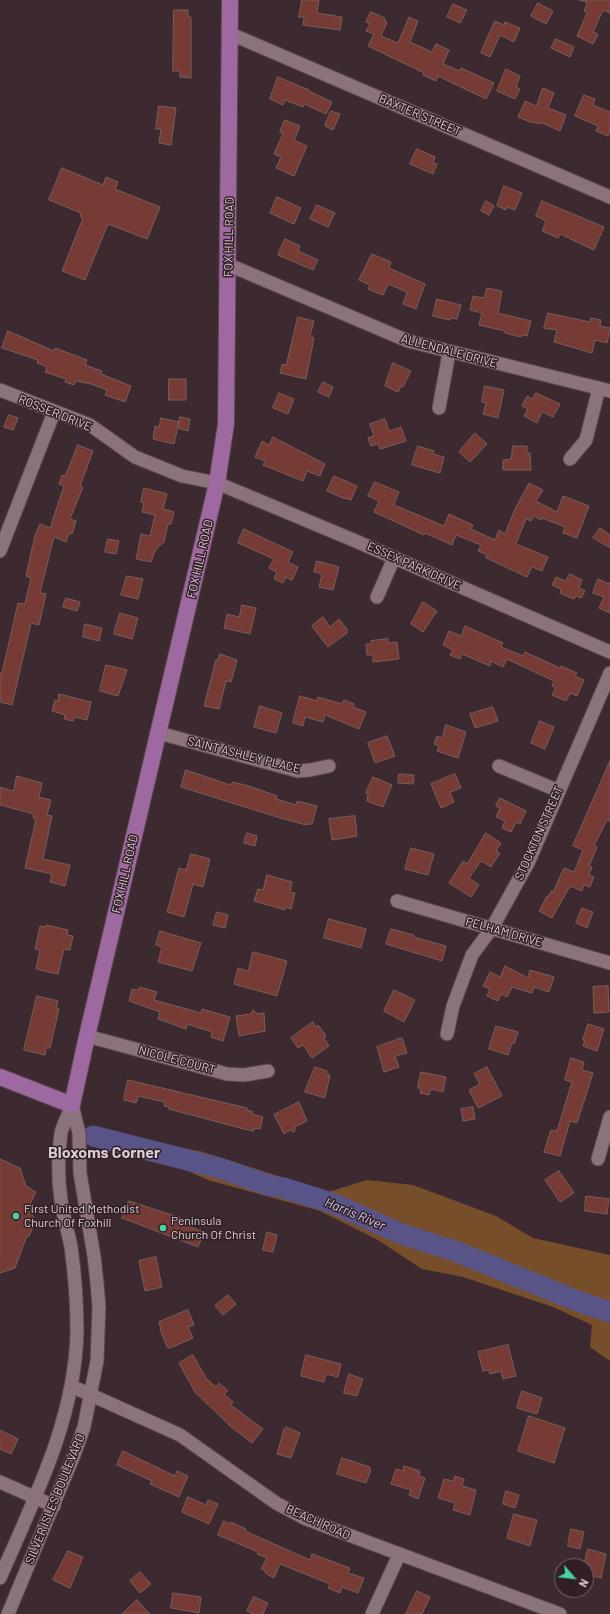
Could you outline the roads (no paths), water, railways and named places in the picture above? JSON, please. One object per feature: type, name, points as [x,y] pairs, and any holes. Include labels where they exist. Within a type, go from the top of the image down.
[{"type":"main road","name":"FOX HILL ROAD","points":[[72,1105],[217,483],[226,424],[230,0]]},
{"type":"main road","points":[[0,1077],[72,1105]]},
{"type":"street","name":"BAXTER STREET","points":[[230,34],[610,197]]},
{"type":"street","name":"ALLENDALE DRIVE","points":[[228,265],[408,341],[449,353],[604,390]]},
{"type":"street","points":[[439,408],[449,353]]},
{"type":"street","name":"ROSSER DRIVE","points":[[0,390],[90,425],[135,457],[182,476],[217,483]]},
{"type":"street","points":[[570,459],[586,440],[604,390]]},
{"type":"street","points":[[0,551],[54,412]]},
{"type":"street","name":"ESSEX PARK DRIVE","points":[[217,483],[610,652]]},
{"type":"street","points":[[377,597],[394,558]]},
{"type":"street","name":"STOCKTON STREET","points":[[447,1034],[453,1006],[472,955],[492,928],[529,861],[610,673]]},
{"type":"street","name":"SAINT ASHLEY PLACE","points":[[159,733],[298,770],[310,770],[328,766]]},
{"type":"street","points":[[499,766],[558,791]]},
{"type":"street","name":"PELHAM DRIVE","points":[[397,901],[610,963]]},
{"type":"street","name":"NICOLE COURT","points":[[87,1036],[227,1074],[244,1075],[268,1071]]},
{"type":"street","name":"SILVER ISLES BOULEVARD","points":[[0,1578],[35,1498],[57,1442],[71,1386],[76,1355],[77,1309],[70,1246],[61,1200],[60,1153],[62,1132],[72,1105]]},
{"type":"street","name":"SILVER ISLES BOULEVARD","points":[[8,1614],[77,1448],[91,1395],[96,1361],[98,1295],[94,1256],[80,1173],[79,1133],[72,1105]]},
{"type":"street","points":[[598,1159],[610,1117]]},
{"type":"street","name":"BEACH ROAD","points":[[71,1386],[180,1435],[276,1503],[306,1519],[555,1613]]},
{"type":"street","points":[[0,1482],[54,1506]]},
{"type":"street","points":[[372,1614],[399,1555]]},
{"type":"waterway","name":"Harris River","points":[[93,1136],[219,1168],[268,1185],[284,1188],[332,1203],[404,1235],[455,1251],[577,1301],[610,1312]]},
{"type":"place","name":"First United Methodist Church Of Foxhill","points":[[16,1216]]},
{"type":"place","name":"Peninsula Church Of Christ","points":[[163,1228]]},
{"type":"district","name":"Bloxoms Corner","points":[[104,1153]]}]
